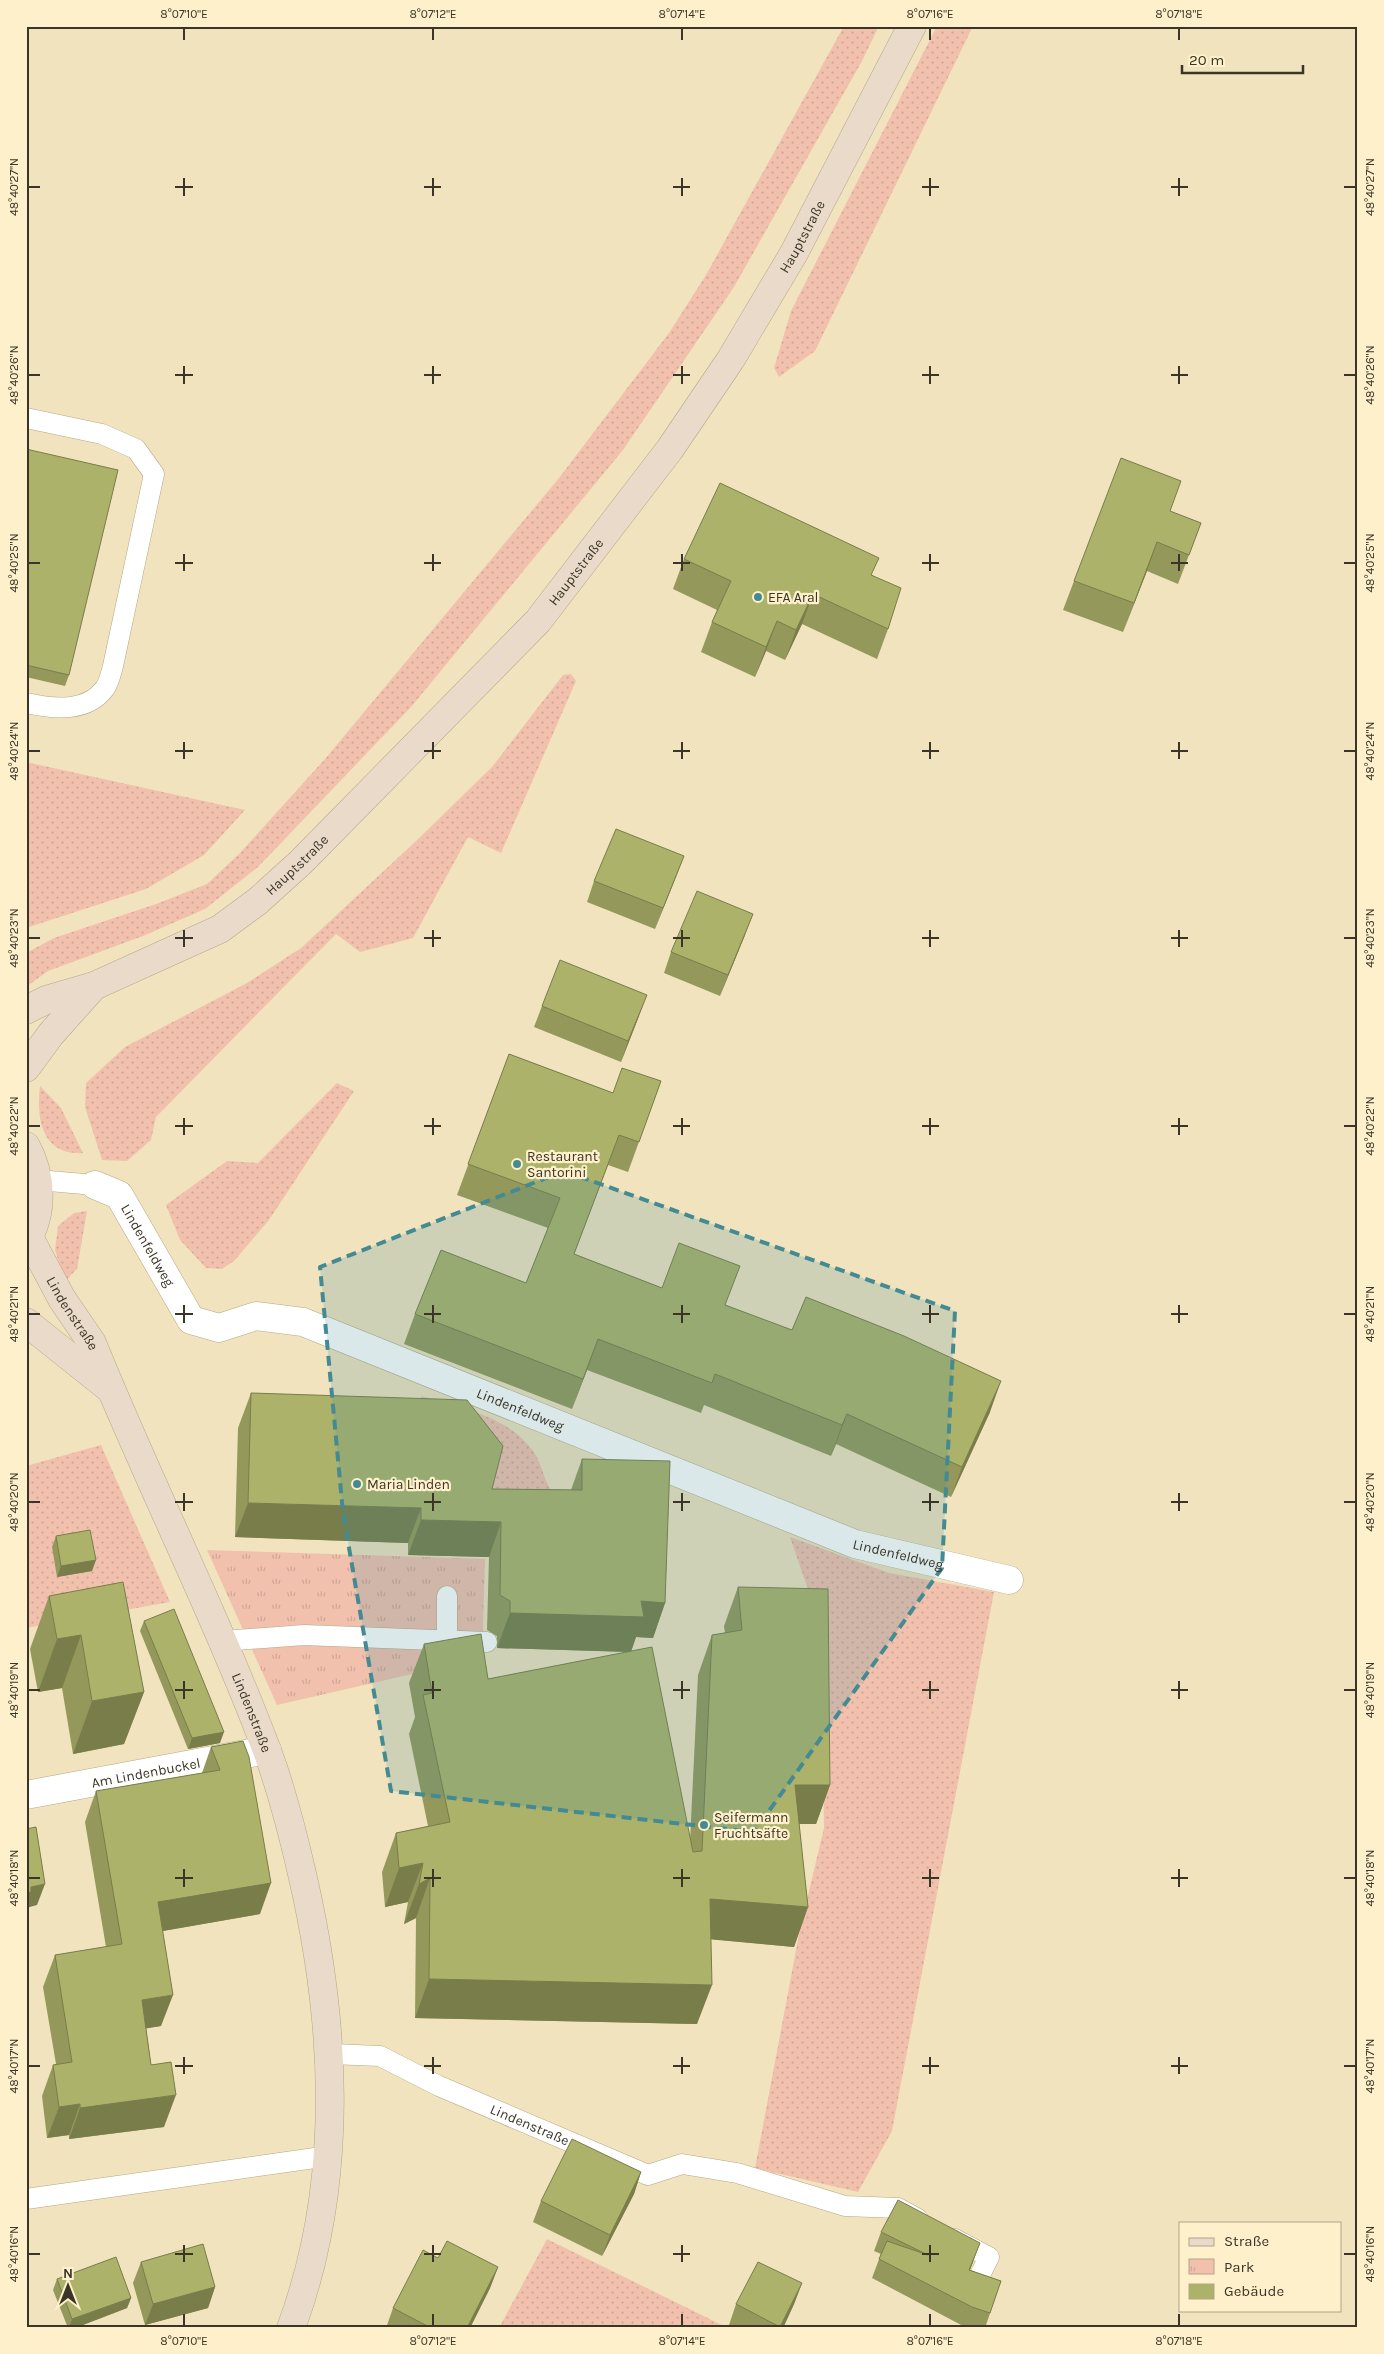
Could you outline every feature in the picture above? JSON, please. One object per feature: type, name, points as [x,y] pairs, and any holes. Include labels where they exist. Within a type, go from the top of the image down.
[{"type":"street","name":"Hauptstraße","points":[[26,1010],[46,1000],[94,986],[220,929],[258,901],[301,862],[538,621],[670,448],[732,359],[794,253],[912,26]]},
{"type":"street","name":"Hauptstraße","points":[[26,1068],[52,1034],[94,986]]},
{"type":"street","points":[[26,1146],[32,1157],[38,1180],[38,1207],[28,1240]]},
{"type":"street","name":"Lindenfeldweg","points":[[95,1185],[119,1195],[191,1320],[219,1328],[256,1316],[303,1322],[855,1544],[1009,1580]]},
{"type":"street","name":"Lindenstraße","points":[[28,1240],[62,1299],[92,1343],[222,1641],[266,1750],[290,1824],[314,1930],[330,2054],[329,2156],[318,2240],[291,2328]]},
{"type":"street","name":"Lindenstraße","points":[[26,1322],[111,1390]]},
{"type":"street","name":"Am Lindenbuckel","points":[[26,1795],[266,1750]]},
{"type":"lane","points":[[26,418],[102,434],[136,448],[154,474],[113,666],[106,688],[86,705],[49,708],[26,703]]},
{"type":"lane","points":[[38,1180],[95,1185]]},
{"type":"lane","points":[[447,1596],[447,1640]]},
{"type":"lane","points":[[222,1641],[304,1635],[487,1642]]},
{"type":"lane","name":"Lindenstraße","points":[[330,2054],[380,2056],[439,2086],[648,2175],[682,2164],[737,2173],[845,2206],[898,2208],[989,2257],[976,2283]]},
{"type":"lane","points":[[26,2199],[329,2156]]},
{"type":"highlighted area","points":[[564,1171],[955,1311],[942,1568],[754,1832],[391,1791],[343,1513],[320,1267]]},
{"type":"green space","points":[[844,26],[879,26],[862,61],[734,287],[623,450],[411,707],[258,867],[205,909],[143,936],[48,971],[26,987],[26,953],[54,938],[156,904],[207,884],[240,853],[325,759],[559,478],[669,333],[706,275]]},
{"type":"green space","points":[[937,26],[973,26],[815,351],[779,377],[774,368],[791,311]]},
{"type":"green space","points":[[571,674],[576,681],[501,853],[468,837],[413,938],[360,952],[336,934],[156,1117],[151,1140],[127,1161],[102,1160],[85,1107],[86,1083],[125,1047],[247,983],[301,948],[492,767],[563,675]]},
{"type":"green space","points":[[26,762],[245,810],[204,855],[146,889],[26,928]]},
{"type":"green space","points":[[337,1083],[354,1091],[269,1220],[234,1261],[222,1269],[206,1268],[180,1240],[166,1205],[227,1161],[258,1163]]},
{"type":"green space","points":[[40,1086],[61,1108],[83,1153],[69,1152],[58,1148],[50,1142],[41,1122],[39,1111]]},
{"type":"green space","points":[[87,1211],[77,1269],[65,1281],[55,1250],[58,1226],[74,1213]]},
{"type":"green space","points":[[421,1396],[484,1415],[513,1431],[525,1441],[535,1454],[552,1492],[503,1521],[421,1431]]},
{"type":"green space","points":[[101,1445],[170,1602],[26,1628],[26,1466]]},
{"type":"green space","points":[[790,1537],[889,1573],[994,1592],[892,2131],[858,2192],[755,2168],[800,1929],[824,1828],[821,1627]]},
{"type":"green space","points":[[207,1550],[485,1559],[482,1658],[277,1705]]},
{"type":"green space","points":[[547,2239],[728,2328],[499,2328]]},
{"type":"building","points":[[26,449],[118,470],[69,675],[26,665]]},
{"type":"building","points":[[1121,458],[1181,481],[1170,511],[1201,523],[1189,555],[1157,542],[1134,603],[1074,581]]},
{"type":"building","points":[[720,483],[879,558],[871,575],[901,588],[888,629],[813,594],[796,630],[777,621],[766,647],[712,622],[731,581],[684,559]]},
{"type":"building","points":[[616,829],[684,856],[663,908],[594,881]]},
{"type":"building","points":[[697,891],[753,914],[728,975],[671,952]]},
{"type":"building","points":[[560,960],[647,995],[628,1041],[542,1006]]},
{"type":"building","points":[[509,1054],[613,1093],[622,1068],[661,1081],[639,1142],[619,1135],[574,1254],[662,1288],[679,1243],[740,1266],[725,1305],[792,1330],[806,1297],[904,1336],[1001,1381],[962,1467],[847,1414],[842,1425],[715,1374],[712,1383],[598,1339],[583,1379],[415,1314],[441,1250],[526,1283],[560,1198],[468,1164]]},
{"type":"building","points":[[251,1393],[467,1400],[503,1446],[492,1489],[582,1490],[582,1459],[670,1461],[665,1603],[641,1601],[644,1617],[510,1613],[510,1601],[500,1595],[501,1522],[421,1520],[421,1508],[248,1503]]},
{"type":"building","points":[[90,1530],[96,1560],[61,1566],[56,1536]]},
{"type":"building","points":[[123,1582],[144,1692],[92,1701],[81,1635],[57,1639],[49,1596]]},
{"type":"building","name":"Seifermann Fruchtsäfte","points":[[738,1587],[828,1589],[830,1785],[795,1785],[808,1907],[710,1899],[712,1985],[429,1979],[430,1878],[419,1884],[423,1863],[399,1868],[396,1833],[450,1822],[423,1695],[432,1693],[424,1644],[481,1634],[488,1679],[652,1647],[693,1852],[702,1851],[712,1635],[742,1630]]},
{"type":"building","points":[[174,1609],[224,1732],[192,1738],[144,1621]]},
{"type":"building","points":[[243,1741],[249,1757],[271,1883],[158,1902],[173,1995],[142,2000],[151,2065],[171,2062],[176,2095],[80,2108],[80,2104],[59,2107],[53,2065],[72,2062],[55,1955],[122,1944],[96,1791],[220,1770],[211,1747]]},
{"type":"building","points":[[36,1827],[45,1884],[31,1887],[31,1892],[26,1893],[26,1829]]},
{"type":"building","points":[[572,2139],[641,2172],[610,2235],[541,2201]]},
{"type":"building","points":[[898,2200],[980,2243],[969,2270],[1001,2281],[990,2313],[972,2307],[879,2259],[887,2241],[928,2255],[881,2232]]},
{"type":"building","points":[[447,2241],[498,2267],[467,2328],[431,2328],[393,2308],[423,2250],[438,2258]]},
{"type":"building","points":[[203,2244],[215,2287],[153,2304],[141,2262]]},
{"type":"building","points":[[116,2257],[131,2298],[72,2319],[57,2279]]},
{"type":"building","points":[[758,2262],[802,2283],[780,2327],[736,2304]]},
{"type":"place","name":"EFA Aral","points":[[758,597]]},
{"type":"place","name":"Restaurant Santorini","points":[[517,1164]]},
{"type":"place","name":"Maria Linden","points":[[357,1484]]},
{"type":"place","name":"Seifermann Fruchtsäfte","points":[[704,1825]]}]
